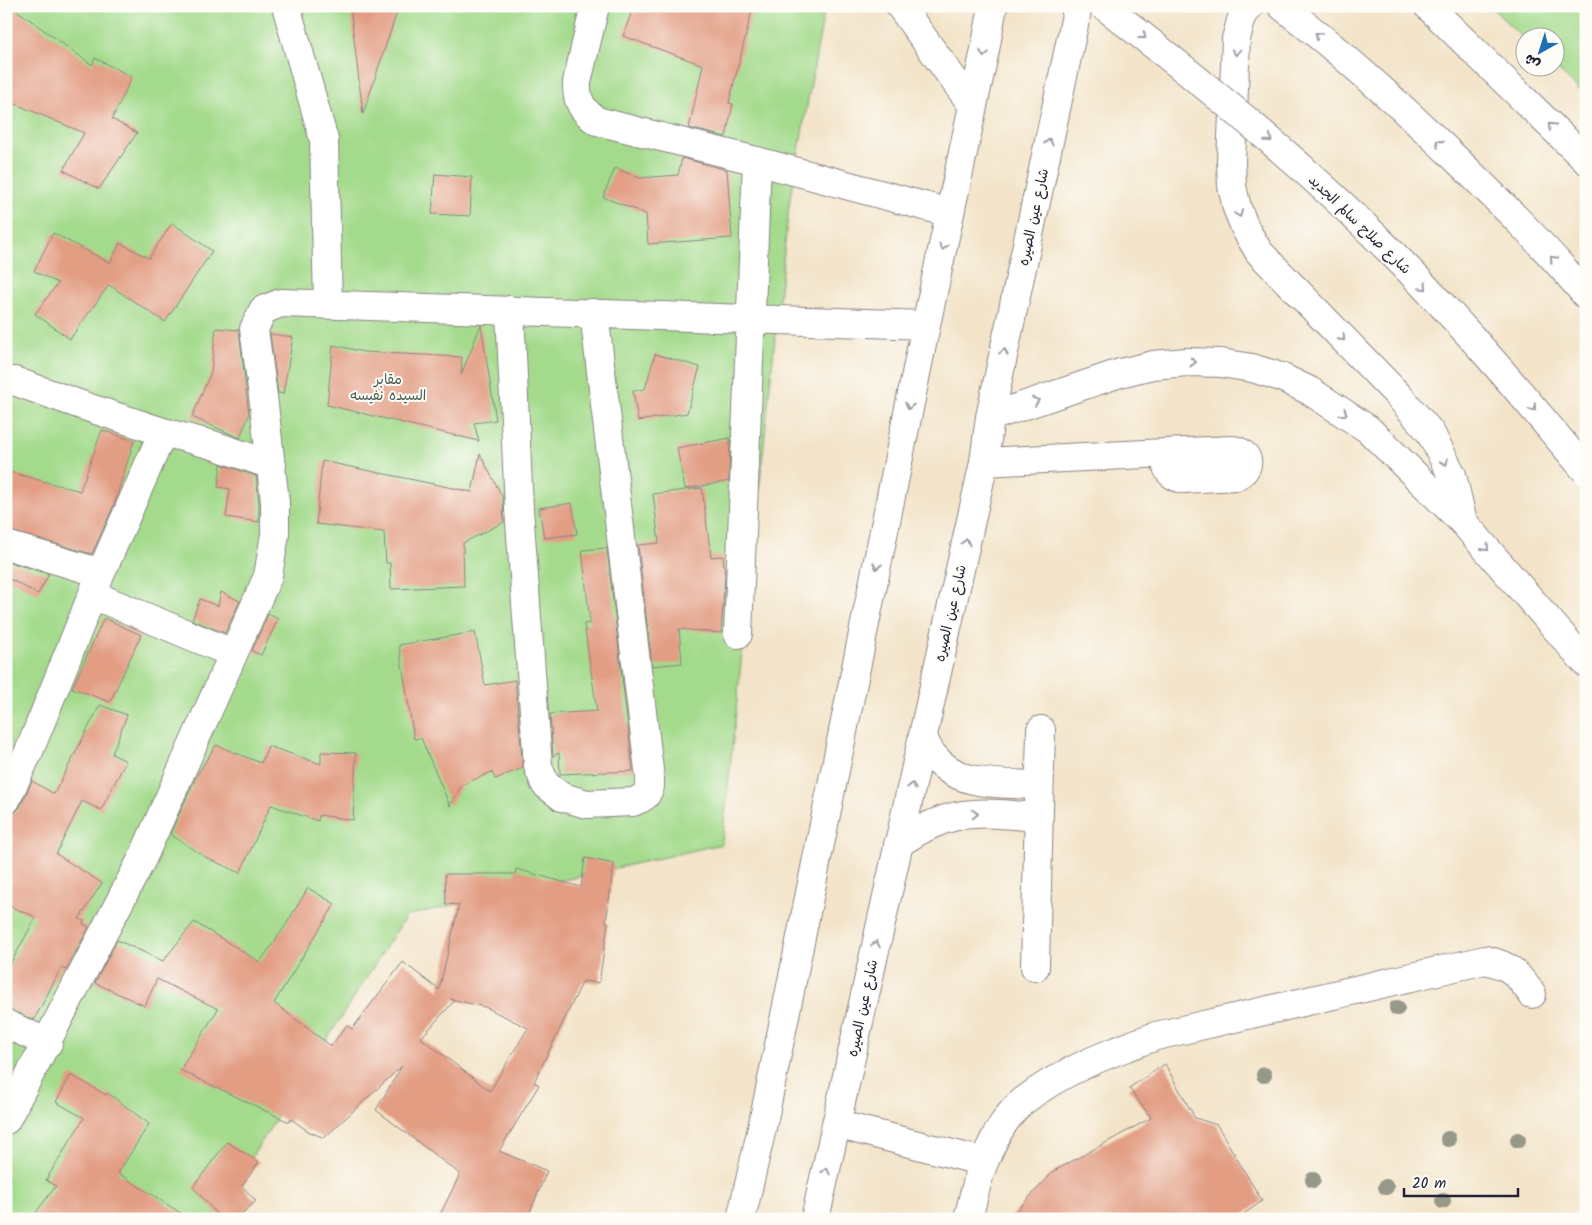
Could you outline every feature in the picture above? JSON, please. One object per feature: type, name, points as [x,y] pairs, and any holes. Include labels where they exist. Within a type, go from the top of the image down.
[{"type":"main road","points":[[286,6],[324,140],[328,305]]},
{"type":"main road","points":[[595,6],[577,82],[576,94],[580,105],[587,114],[597,121],[757,161],[950,213]]},
{"type":"main road","points":[[900,6],[973,106]]},
{"type":"main road","points":[[741,1219],[762,1128],[993,6]]},
{"type":"main road","name":"شارع عين الصيره","points":[[815,1219],[984,462],[990,417],[1078,6]]},
{"type":"main road","name":"شارع صلاح سالم الجديد","points":[[1104,6],[1165,53],[1286,153],[1400,261],[1506,376],[1586,471]]},
{"type":"main road","points":[[1249,6],[1242,17],[1236,39],[1231,152],[1232,186],[1246,230],[1259,252],[1398,395],[1430,432],[1452,475],[1463,522]]},
{"type":"main road","points":[[1282,6],[1401,106],[1492,194],[1586,295]]},
{"type":"main road","points":[[1428,6],[1586,160]]},
{"type":"main road","points":[[738,634],[757,161]]},
{"type":"main road","points":[[6,1120],[48,1043],[142,859],[232,653],[268,576],[275,534],[275,502],[254,328],[263,310],[281,303],[926,325]]},
{"type":"main road","points":[[510,310],[519,509],[538,766],[545,784],[562,797],[587,804],[633,802],[640,800],[646,795],[650,787],[594,313]]},
{"type":"main road","points":[[990,417],[1120,373],[1153,365],[1187,362],[1221,363],[1252,368],[1281,377],[1310,391],[1368,430],[1463,522],[1586,663]]},
{"type":"main road","points":[[14,381],[163,432],[213,445],[272,465]]},
{"type":"main road","points":[[6,800],[30,749],[97,584],[163,432]]},
{"type":"main road","points":[[984,462],[1165,453]]},
{"type":"main road","points":[[6,545],[97,584],[232,653]]},
{"type":"main road","points":[[1035,967],[1041,730]]},
{"type":"main road","points":[[922,737],[931,754],[945,768],[959,776],[976,782],[1039,786]]},
{"type":"main road","points":[[898,844],[916,832],[954,817],[972,814],[1038,817]]},
{"type":"main road","points":[[968,1219],[984,1162],[1004,1123],[1021,1103],[1072,1070],[1118,1049],[1156,1036],[1485,960],[1501,964],[1516,972],[1532,994]]},
{"type":"main road","points":[[6,1024],[48,1043]]},
{"type":"main road","points":[[836,1124],[984,1162]]},
{"type":"green space","name":"مقابر السيده نفيسه","points":[[6,6],[825,6],[789,205],[722,844],[406,916],[212,1219],[6,1219]]},
{"type":"green space","points":[[1490,6],[1586,6],[1586,96],[1564,75],[1564,28],[1514,29]]},
{"type":"building","points":[[6,6],[11,6],[92,65],[95,58],[132,77],[112,119],[137,133],[99,189],[63,170],[84,133],[6,100]]},
{"type":"building","points":[[350,6],[399,6],[363,114]]},
{"type":"building","points":[[634,6],[753,6],[729,103],[733,104],[726,137],[689,128],[703,65],[623,36]]},
{"type":"building","points":[[682,158],[727,170],[732,238],[648,244],[646,214],[603,197],[615,168],[640,178],[678,175]]},
{"type":"building","points":[[435,174],[472,177],[470,216],[432,214]]},
{"type":"building","points":[[172,223],[212,251],[165,322],[109,285],[70,339],[35,314],[58,283],[34,271],[53,233],[110,263],[120,243],[149,258]]},
{"type":"building","points":[[481,325],[496,420],[474,423],[479,441],[327,405],[333,345],[364,352],[462,357],[461,375]]},
{"type":"building","points":[[216,328],[239,330],[249,415],[240,438],[192,417],[211,372]]},
{"type":"building","points":[[270,334],[293,337],[283,394],[278,393]]},
{"type":"building","points":[[655,354],[700,367],[687,413],[638,421],[633,391],[645,389]]},
{"type":"building","points":[[102,430],[134,441],[114,505],[92,554],[6,530],[6,471],[80,491]]},
{"type":"building","points":[[730,438],[729,481],[685,489],[677,448]]},
{"type":"building","points":[[480,454],[503,498],[504,522],[463,543],[464,586],[391,589],[390,563],[386,563],[384,532],[316,524],[322,461],[472,492]]},
{"type":"building","points":[[221,464],[256,476],[259,522],[226,517],[230,489],[218,487]]},
{"type":"building","points":[[702,488],[711,557],[723,556],[725,576],[721,633],[679,629],[682,663],[652,666],[638,545],[659,543],[653,494]]},
{"type":"building","points":[[572,503],[577,534],[544,538],[539,508]]},
{"type":"building","points":[[607,548],[633,771],[560,774],[559,753],[553,756],[550,714],[597,711],[584,624],[590,623],[582,550]]},
{"type":"building","points":[[6,561],[49,574],[38,594],[6,577]]},
{"type":"building","points":[[221,592],[240,601],[225,633],[192,620],[200,599],[218,606]]},
{"type":"building","points":[[268,614],[278,619],[261,655],[252,651]]},
{"type":"building","points":[[104,618],[141,635],[110,702],[72,688]]},
{"type":"building","points":[[475,632],[485,685],[515,680],[523,768],[495,779],[492,772],[462,785],[450,806],[421,738],[414,739],[399,645]]},
{"type":"building","points":[[100,705],[127,715],[112,754],[126,761],[101,810],[82,801],[56,854],[102,883],[79,919],[84,921],[83,924],[89,927],[66,970],[61,968],[34,1020],[6,1009],[6,972],[36,917],[6,905],[6,815],[14,813],[20,807],[32,781],[54,794]]},
{"type":"building","points":[[216,745],[261,763],[268,746],[321,764],[321,752],[356,753],[353,820],[319,815],[318,821],[271,805],[240,873],[207,858],[170,834],[197,775]]},
{"type":"building","points":[[585,858],[614,864],[599,983],[583,981],[534,1082],[539,1085],[499,1151],[547,1171],[527,1219],[438,1219],[460,1174],[376,1110],[402,1066],[324,1138],[308,1131],[291,1119],[289,1122],[180,1070],[218,1009],[157,979],[145,1006],[95,983],[117,940],[163,961],[194,922],[260,962],[284,928],[308,888],[335,904],[274,1003],[331,1046],[347,1025],[352,1029],[403,962],[439,990],[459,905],[446,904],[445,874],[515,874],[516,869],[581,887]],"holes":[[[451,999],[485,1007],[528,1028],[490,1091],[421,1038],[454,1001]]]},
{"type":"building","points":[[1165,1064],[1195,1118],[1217,1125],[1262,1201],[1237,1219],[1216,1219],[1203,1213],[1190,1219],[1009,1219],[1054,1171],[1151,1118],[1129,1088]]},
{"type":"building","points":[[71,1075],[106,1095],[108,1093],[149,1124],[118,1173],[190,1219],[31,1219],[56,1186],[46,1180],[84,1118],[56,1102]]},
{"type":"building","points":[[227,1142],[259,1162],[242,1186],[256,1201],[236,1219],[221,1219],[193,1187]]}]
